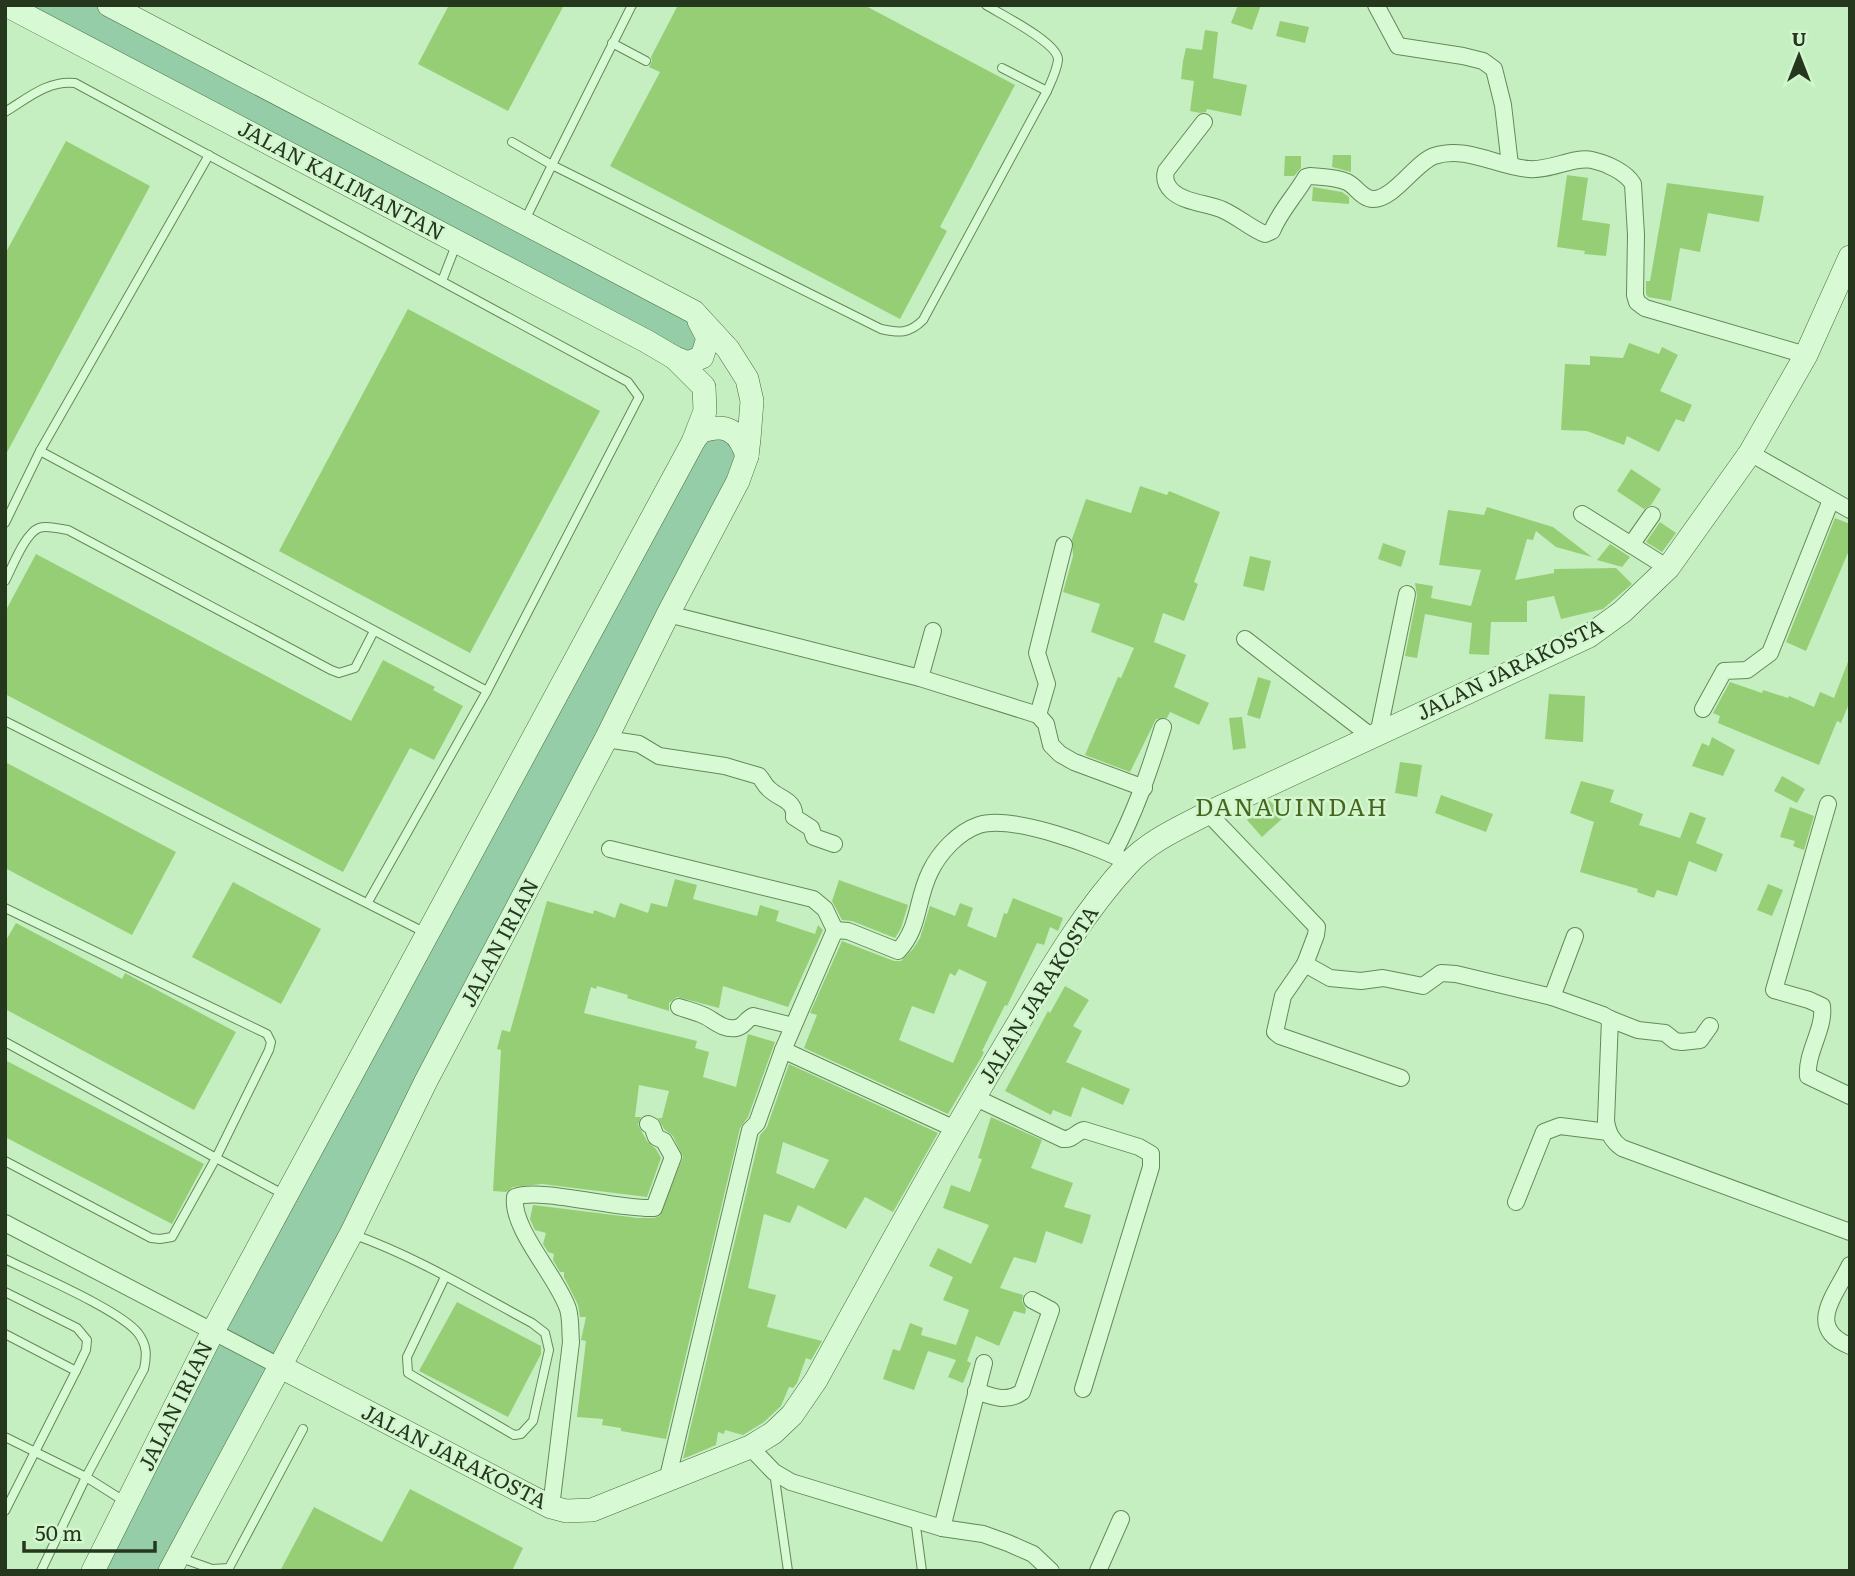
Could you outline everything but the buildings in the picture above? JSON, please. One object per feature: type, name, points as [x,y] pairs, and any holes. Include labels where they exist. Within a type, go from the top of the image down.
[{"type":"street","name":"JALAN KALIMANTAN","points":[[6,5],[675,358]]},
{"type":"street","points":[[109,5],[694,312],[708,338],[705,352],[702,357],[688,363],[675,358]]},
{"type":"street","points":[[1376,5],[1398,46],[1463,56],[1483,61],[1494,69],[1503,105],[1510,165]]},
{"type":"street","points":[[1205,122],[1166,171],[1170,190],[1182,197],[1221,209],[1265,234],[1272,231],[1280,214],[1306,177],[1348,182],[1366,198],[1376,199],[1385,195],[1433,156],[1476,156],[1540,170],[1590,159],[1612,167],[1633,184],[1637,302],[1645,308],[1806,355]]},
{"type":"street","name":"JALAN JARAKOSTA","points":[[281,1367],[551,1507],[566,1511],[592,1510],[667,1482],[750,1447],[772,1433],[792,1415],[816,1380],[955,1129],[1121,859],[1208,813],[1589,636],[1622,612],[1668,568],[1749,453],[1806,355],[1850,257]]},
{"type":"street","name":"JALAN IRIAN","points":[[174,1564],[351,1234],[426,1081],[738,481],[747,456],[752,401],[747,379],[728,349],[694,312]]},
{"type":"street","name":"JALAN IRIAN","points":[[93,1571],[212,1333],[694,440],[705,411],[704,387],[675,358]]},
{"type":"street","points":[[694,440],[700,432],[721,428],[737,434],[743,442],[747,456]]},
{"type":"street","points":[[1749,453],[1850,510]]},
{"type":"street","points":[[1703,709],[1724,671],[1747,670],[1770,653],[1831,500]]},
{"type":"street","points":[[1582,514],[1668,568]]},
{"type":"street","points":[[1631,545],[1652,516]]},
{"type":"street","points":[[1038,715],[1047,684],[1037,653],[1064,545]]},
{"type":"street","points":[[1245,639],[1375,736],[1408,594]]},
{"type":"street","points":[[668,614],[919,678],[1038,715],[1046,724],[1051,745],[1060,754],[1074,762],[1144,788]]},
{"type":"street","points":[[919,678],[933,631]]},
{"type":"street","points":[[835,930],[848,931],[898,951],[911,934],[918,916],[920,895],[936,862],[953,842],[979,825],[999,821],[1030,828],[1121,859],[1163,727]]},
{"type":"street","points":[[606,739],[639,744],[659,756],[725,766],[759,776],[772,792],[792,803],[794,817],[811,828],[814,837],[834,844]]},
{"type":"street","points":[[1828,804],[1774,990],[1822,1006],[1808,1076],[1850,1096]]},
{"type":"street","points":[[1208,813],[1317,927],[1304,964],[1283,996],[1281,1014],[1276,1026],[1277,1034],[1401,1078]]},
{"type":"street","points":[[610,849],[813,899],[825,909],[835,930],[783,1050],[757,1123],[750,1130],[746,1142],[667,1482]]},
{"type":"street","points":[[1552,997],[1575,936]]},
{"type":"street","points":[[1304,964],[1330,978],[1361,981],[1383,978],[1423,986],[1441,973],[1552,997],[1584,1007],[1638,1030],[1665,1033],[1675,1041],[1700,1040],[1710,1026]]},
{"type":"street","points":[[679,1007],[703,1015],[717,1024],[734,1028],[742,1026],[747,1018],[753,1016],[793,1026]]},
{"type":"street","points":[[1610,1019],[1606,1121],[1614,1143],[1850,1232]]},
{"type":"street","points":[[783,1050],[955,1129]]},
{"type":"street","points":[[974,1097],[1063,1139],[1070,1139],[1084,1130],[1139,1147],[1151,1154],[1151,1167],[1083,1389]]},
{"type":"street","points":[[551,1507],[571,1342],[570,1324],[568,1311],[550,1273],[518,1222],[515,1197],[530,1193],[637,1209],[654,1208],[673,1157],[664,1141],[656,1137],[652,1126],[648,1124]]},
{"type":"street","points":[[1516,1202],[1544,1132],[1560,1126],[1608,1132]]},
{"type":"street","points":[[5,1223],[281,1367]]},
{"type":"street","points":[[1850,1265],[1825,1318],[1827,1331],[1832,1337],[1850,1346]]},
{"type":"street","points":[[976,1391],[1002,1399],[1013,1398],[1022,1392],[1051,1310],[1032,1300]]},
{"type":"street","points":[[942,1528],[984,1363]]},
{"type":"street","points":[[750,1447],[774,1472],[791,1482],[942,1528],[983,1534],[1033,1554],[1051,1571]]},
{"type":"street","points":[[1098,1571],[1121,1519]]},
{"type":"lane","points":[[524,222],[632,5]]},
{"type":"lane","points":[[512,142],[552,165],[881,329],[896,332],[914,330],[923,320],[1047,91],[1058,61],[1057,52],[1048,43],[986,5]]},
{"type":"lane","points":[[612,43],[646,61]]},
{"type":"lane","points":[[1002,68],[1047,91]]},
{"type":"lane","points":[[5,112],[50,85],[75,83],[628,382],[639,397],[487,691],[368,902]]},
{"type":"lane","points":[[5,523],[40,452],[209,155]]},
{"type":"lane","points":[[442,281],[457,243]]},
{"type":"lane","points":[[40,452],[487,691]]},
{"type":"lane","points":[[5,581],[28,537],[38,528],[50,527],[68,530],[339,673],[355,668],[374,631]]},
{"type":"lane","points":[[5,720],[426,933]]},
{"type":"lane","points":[[5,908],[267,1034],[271,1042],[216,1158],[172,1237],[151,1238],[5,1161]]},
{"type":"lane","points":[[5,1042],[286,1196]]},
{"type":"lane","points":[[351,1234],[379,1244],[445,1277],[533,1323],[545,1333],[549,1350],[533,1421],[521,1434],[514,1434],[408,1373],[407,1357],[445,1277]]},
{"type":"lane","points":[[5,1259],[118,1317],[136,1332],[147,1355],[144,1369],[86,1477],[41,1571]]},
{"type":"lane","points":[[5,1292],[77,1328],[87,1339],[86,1350],[76,1371],[5,1511]]},
{"type":"lane","points":[[5,1334],[76,1371]]},
{"type":"lane","points":[[174,1564],[212,1569],[229,1567],[303,1429]]},
{"type":"lane","points":[[5,1437],[86,1477],[128,1504]]},
{"type":"lane","points":[[774,1472],[788,1571]]},
{"type":"lane","points":[[915,1520],[922,1571]]},
{"type":"green space","points":[[6,5],[111,5],[705,329],[696,361]]},
{"type":"green space","points":[[708,429],[747,456],[170,1571],[91,1571]]},
{"type":"district","name":"DANAUINDAH","points":[[1292,808]]}]
